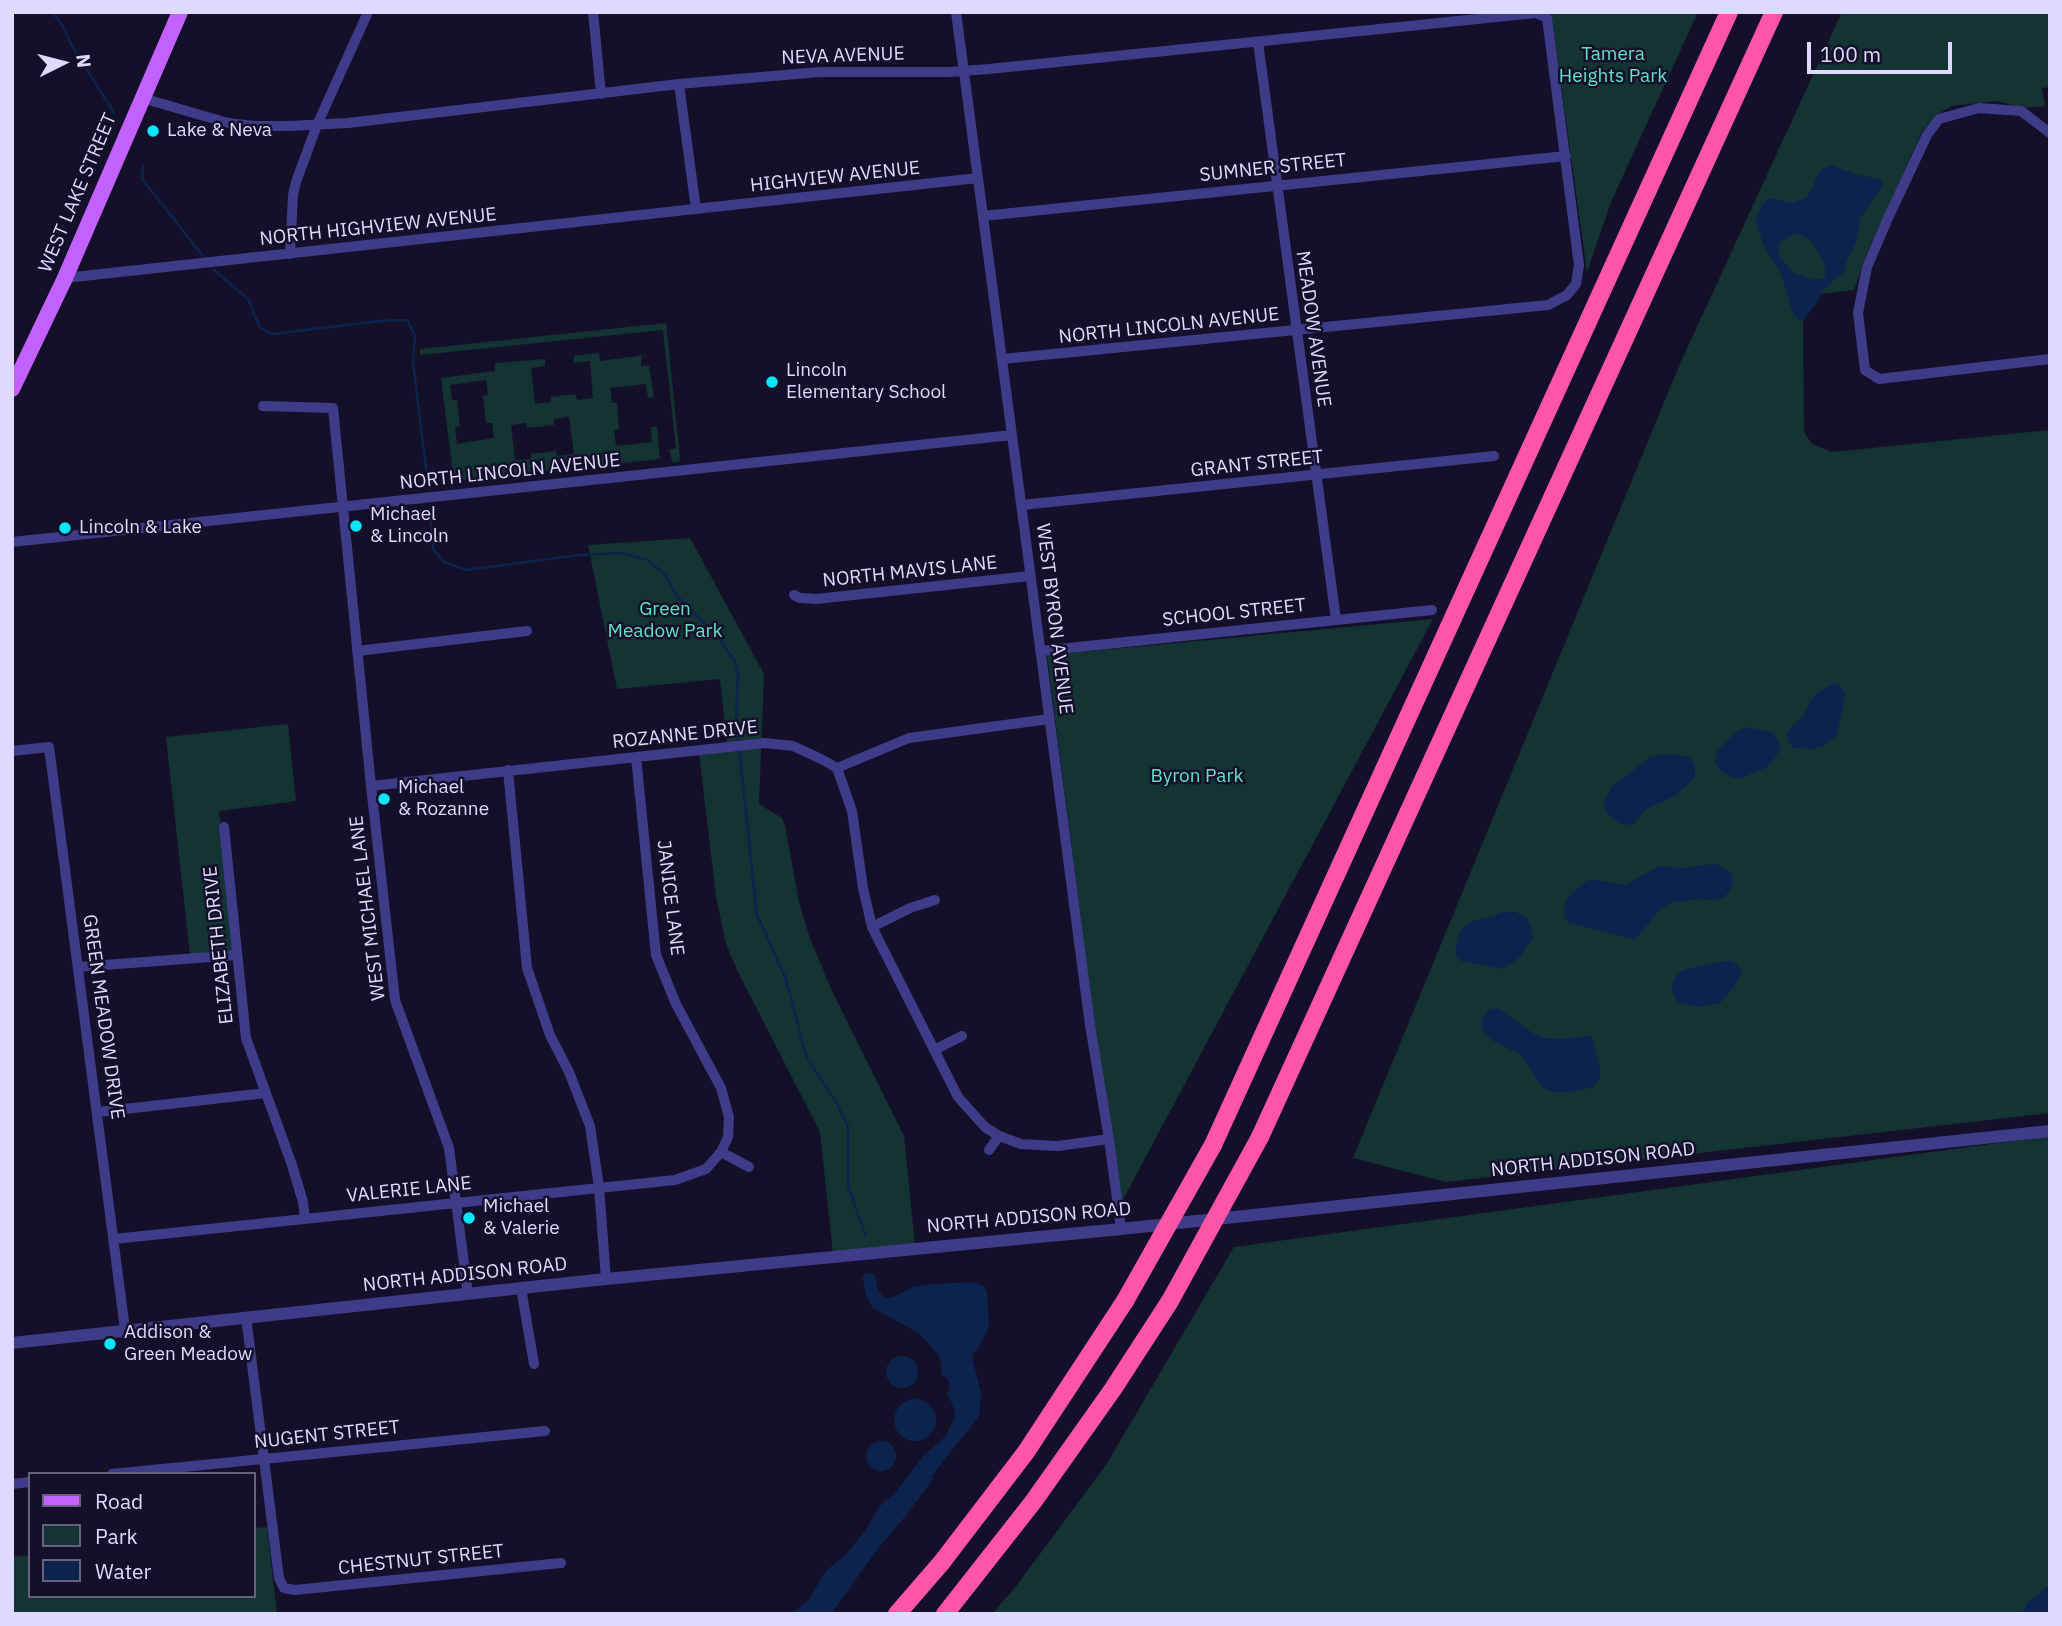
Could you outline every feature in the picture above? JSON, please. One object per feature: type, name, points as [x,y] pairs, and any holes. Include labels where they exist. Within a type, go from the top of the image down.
[{"type":"highway","points":[[897,1614],[942,1562],[1026,1452],[1125,1301],[1213,1145],[1729,12]]},
{"type":"highway","points":[[945,1614],[1033,1502],[1170,1301],[1260,1136],[1774,12]]},
{"type":"main road","name":"WEST LAKE STREET","points":[[12,388],[65,278],[180,12]]},
{"type":"street","points":[[290,254],[293,195],[317,125],[368,12]]},
{"type":"street","points":[[593,12],[601,94]]},
{"type":"street","name":"WEST BYRON AVENUE","points":[[956,12],[1090,1025],[1121,1229]]},
{"type":"street","name":"NEVA AVENUE","points":[[142,98],[228,122],[255,126],[317,125],[679,84],[820,72],[964,71],[1258,42],[1477,15],[1536,13],[1547,18],[1566,156]]},
{"type":"street","name":"MEADOW AVENUE","points":[[1258,42],[1336,620]]},
{"type":"street","points":[[679,84],[696,209]]},
{"type":"street","points":[[2050,133],[2021,111],[1979,108],[1939,119],[1927,135],[1867,267],[1858,313],[1865,370],[1878,379],[2050,359]]},
{"type":"street","name":"SUMNER STREET","points":[[983,216],[1566,156]]},
{"type":"street","name":"NORTH LINCOLN AVENUE","points":[[1002,359],[1548,305],[1567,295],[1576,284],[1579,265],[1566,156]]},
{"type":"street","name":"HIGHVIEW AVENUE","points":[[696,209],[978,178]]},
{"type":"street","name":"NORTH HIGHVIEW AVENUE","points":[[65,278],[696,209]]},
{"type":"street","name":"WEST MICHAEL LANE","points":[[263,406],[332,408],[370,786],[395,1000],[449,1148],[468,1294]]},
{"type":"street","name":"NORTH LINCOLN AVENUE","points":[[12,542],[1012,435]]},
{"type":"street","name":"GRANT STREET","points":[[1023,505],[1494,456]]},
{"type":"street","name":"NORTH MAVIS LANE","points":[[794,595],[816,599],[1030,576]]},
{"type":"street","name":"SCHOOL STREET","points":[[1040,651],[1432,610]]},
{"type":"street","points":[[357,651],[527,631]]},
{"type":"street","points":[[1049,719],[909,738],[837,768],[852,811],[863,888],[872,927],[958,1097],[971,1113],[999,1136],[1021,1144],[1039,1146],[1109,1139]]},
{"type":"street","name":"ROZANNE DRIVE","points":[[370,786],[778,743],[793,746],[837,768]]},
{"type":"street","name":"GREEN MEADOW DRIVE","points":[[12,751],[49,747],[125,1329]]},
{"type":"street","name":"JANICE LANE","points":[[636,757],[656,955],[676,1004],[726,1099],[728,1137],[721,1152],[706,1169]]},
{"type":"street","points":[[508,770],[529,979],[550,1035],[584,1108],[594,1147],[606,1279]]},
{"type":"street","name":"ELIZABETH DRIVE","points":[[224,827],[246,1038],[292,1165],[305,1218]]},
{"type":"street","points":[[872,927],[910,908],[935,900]]},
{"type":"street","points":[[78,967],[237,955]]},
{"type":"street","points":[[934,1050],[962,1036]]},
{"type":"street","points":[[98,1112],[266,1093]]},
{"type":"street","name":"NORTH ADDISON ROAD","points":[[12,1343],[125,1329],[1121,1229],[2050,1131]]},
{"type":"street","points":[[989,1150],[999,1136]]},
{"type":"street","points":[[721,1152],[749,1167]]},
{"type":"street","name":"VALERIE LANE","points":[[114,1239],[675,1180],[706,1169]]},
{"type":"street","points":[[521,1288],[534,1364]]},
{"type":"street","points":[[246,1317],[264,1458]]},
{"type":"street","name":"NUGENT STREET","points":[[132,1472],[545,1431]]},
{"type":"street","name":"CHESTNUT STREET","points":[[264,1458],[279,1578],[284,1588],[295,1590],[561,1563]]},
{"type":"green space","name":"Tamera Heights Park","points":[[1551,12],[1698,12],[1611,202],[1587,272]]},
{"type":"green space","points":[[1842,12],[2050,12],[2050,87],[2042,88],[2045,106],[2024,108],[1997,101],[1951,106],[1935,116],[1922,132],[1866,255],[1854,290],[1821,294],[1803,321],[1804,432],[1812,444],[1832,452],[2050,430],[2050,1113],[1446,1182],[1353,1158],[1679,366]]},
{"type":"green space","points":[[666,323],[680,458],[679,462],[673,463],[669,450],[676,448],[663,330],[420,355],[420,349]]},
{"type":"green space","points":[[599,353],[600,361],[647,355],[641,357],[641,366],[649,366],[654,397],[648,398],[646,384],[610,388],[612,403],[617,403],[619,429],[614,430],[616,446],[652,442],[651,427],[657,427],[660,459],[454,481],[441,378],[495,371],[495,363],[545,359],[545,366],[531,368],[535,404],[551,402],[551,397],[576,394],[577,400],[593,398],[590,361],[574,363],[574,356]],"holes":[[[486,380],[488,395],[483,396],[486,423],[492,423],[494,438],[457,444],[455,427],[460,426],[457,400],[452,400],[450,385]],[[569,417],[574,454],[557,456],[556,451],[531,454],[531,459],[515,460],[511,425],[526,423],[527,428],[554,425],[554,419]]]},
{"type":"green space","name":"Green Meadow Park","points":[[690,538],[764,674],[759,804],[782,818],[799,902],[810,939],[833,993],[904,1136],[915,1246],[833,1254],[820,1132],[726,944],[716,896],[699,753],[728,750],[720,679],[617,689],[588,545]]},
{"type":"green space","name":"Byron Park","points":[[1433,619],[1118,1209],[1047,655]]},
{"type":"green space","points":[[288,724],[296,801],[219,811],[233,954],[190,955],[166,737]]},
{"type":"green space","points":[[2050,1136],[2050,1614],[992,1614],[1014,1589],[1106,1465],[1234,1247]]},
{"type":"green space","points":[[267,1527],[277,1614],[12,1614],[12,1557],[28,1555],[28,1598],[256,1598],[256,1528]]},
{"type":"water","points":[[1830,165],[1858,175],[1881,179],[1883,187],[1861,217],[1856,242],[1844,272],[1822,291],[1803,321],[1798,321],[1792,311],[1781,274],[1763,244],[1755,218],[1763,203],[1770,198],[1792,203],[1807,197],[1821,170]],"holes":[[[1798,234],[1809,239],[1825,267],[1825,278],[1814,280],[1794,273],[1780,257],[1780,243],[1792,235]]]},
{"type":"water","points":[[1832,684],[1842,688],[1845,696],[1837,735],[1823,746],[1812,749],[1794,748],[1787,735],[1790,728],[1803,716],[1814,695]]},
{"type":"water","points":[[1747,727],[1771,732],[1777,737],[1781,748],[1765,768],[1739,779],[1721,771],[1715,761],[1717,751],[1736,731]]},
{"type":"water","points":[[1666,754],[1691,757],[1695,776],[1676,795],[1647,809],[1634,824],[1622,825],[1616,821],[1605,811],[1604,802],[1611,787],[1650,757]]},
{"type":"water","points":[[1713,864],[1724,867],[1731,873],[1733,881],[1730,891],[1724,897],[1669,903],[1635,940],[1568,923],[1564,916],[1565,900],[1584,882],[1592,879],[1625,885],[1659,866],[1683,868]]},
{"type":"water","points":[[1504,912],[1516,912],[1527,918],[1531,925],[1533,938],[1518,959],[1502,969],[1461,961],[1456,956],[1460,930],[1470,922]]},
{"type":"water","points":[[1725,961],[1738,965],[1742,973],[1720,1003],[1698,1007],[1677,1002],[1671,988],[1676,975],[1686,969]]},
{"type":"water","points":[[1493,1008],[1501,1010],[1534,1034],[1545,1038],[1592,1036],[1600,1066],[1600,1078],[1593,1087],[1570,1093],[1549,1091],[1541,1086],[1521,1055],[1490,1039],[1483,1031],[1483,1017]]},
{"type":"water","points":[[865,1273],[875,1275],[878,1291],[885,1298],[913,1287],[933,1284],[973,1282],[984,1286],[987,1292],[989,1325],[972,1356],[981,1394],[979,1416],[831,1614],[792,1614],[809,1599],[826,1571],[847,1553],[880,1506],[895,1493],[924,1455],[945,1437],[955,1414],[947,1395],[950,1387],[948,1379],[942,1375],[940,1357],[919,1333],[873,1308],[862,1276]]},
{"type":"water","points":[[902,1356],[913,1361],[918,1372],[913,1383],[902,1388],[891,1383],[886,1372],[891,1361]]},
{"type":"water","points":[[915,1399],[930,1405],[936,1420],[930,1435],[915,1441],[900,1435],[894,1420],[900,1405]]},
{"type":"water","points":[[881,1441],[892,1445],[896,1456],[892,1467],[881,1471],[870,1467],[866,1456],[870,1445]]},
{"type":"water","points":[[2050,1584],[2050,1614],[2022,1614],[2027,1603]]},
{"type":"waterway","points":[[53,12],[114,113]]},
{"type":"waterway","points":[[143,165],[142,179],[203,256]]},
{"type":"waterway","points":[[214,270],[248,299],[260,328],[273,334],[407,320],[415,336],[413,362],[428,484]]},
{"type":"waterway","points":[[430,513],[433,549],[444,562],[466,570],[579,555],[623,553],[648,560],[665,575],[677,596],[716,635],[735,661],[738,672],[738,742]]},
{"type":"waterway","points":[[739,748],[757,915],[786,979],[806,1056],[848,1126],[848,1186],[865,1234]]},
{"type":"place","name":"Lake & Neva","points":[[153,131]]},
{"type":"place","name":"Lincoln Elementary School","points":[[772,382]]},
{"type":"place","name":"Michael & Lincoln","points":[[356,526]]},
{"type":"place","name":"Lincoln & Lake","points":[[65,528]]},
{"type":"place","name":"Michael & Rozanne","points":[[384,799]]},
{"type":"place","name":"Michael & Valerie","points":[[469,1218]]},
{"type":"place","name":"Addison & Green Meadow","points":[[110,1344]]}]
